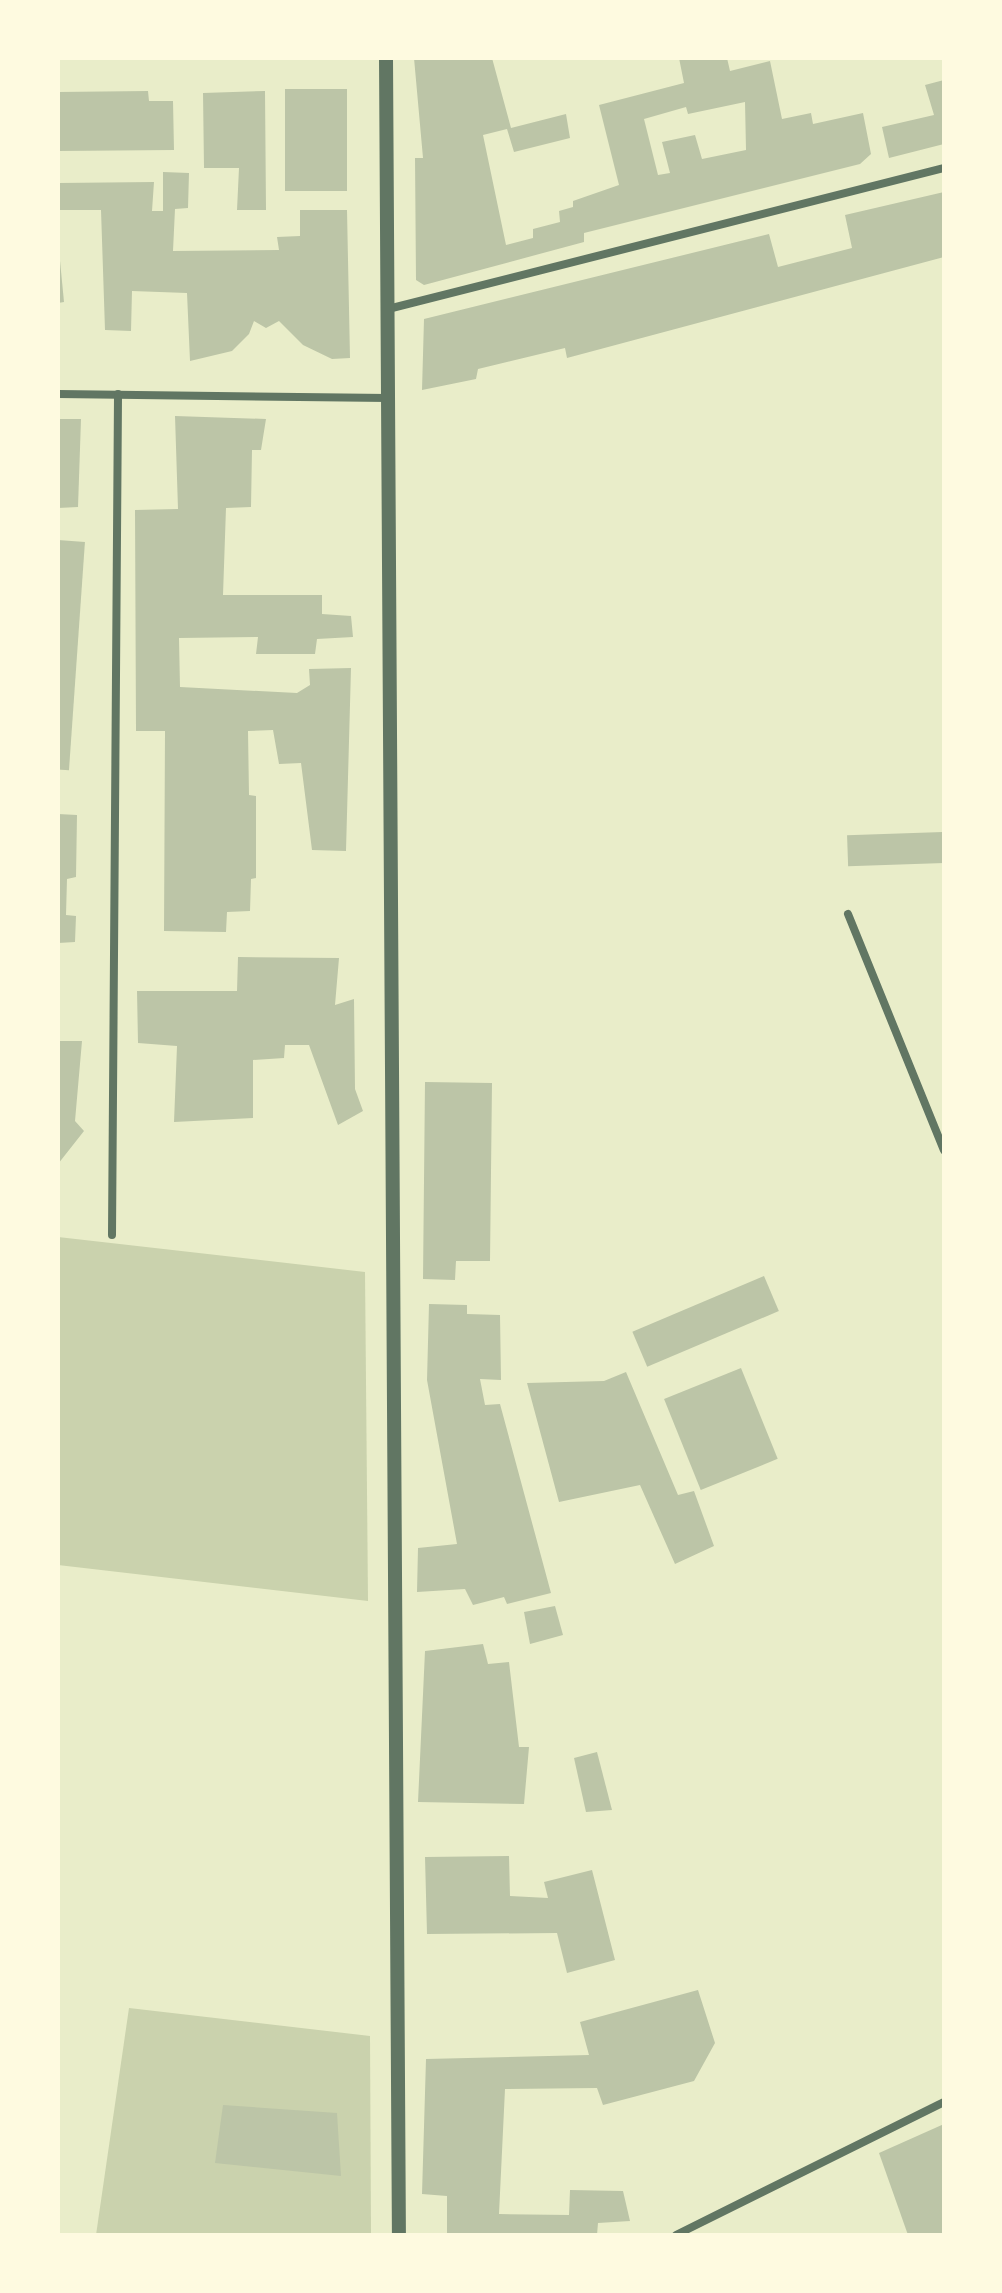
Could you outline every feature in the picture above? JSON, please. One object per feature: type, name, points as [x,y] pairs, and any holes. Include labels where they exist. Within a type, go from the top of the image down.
[{"type":"street","points":[[386,58],[389,1242],[400,1916],[399,2235]]},
{"type":"street","points":[[388,309],[944,168]]},
{"type":"street","points":[[58,394],[389,398]]},
{"type":"street","points":[[112,1235],[118,394]]},
{"type":"street","points":[[848,914],[944,1150]]},
{"type":"street","points":[[676,2235],[944,2102]]},
{"type":"green space","points":[[58,1237],[365,1272],[368,1601],[58,1565]]},
{"type":"green space","points":[[129,2008],[370,2036],[371,2235],[96,2235]]},
{"type":"building","points":[[414,58],[492,58],[511,128],[566,114],[570,138],[514,152],[507,129],[483,135],[506,245],[533,238],[533,229],[560,222],[559,211],[573,207],[573,201],[619,185],[599,105],[684,83],[679,58],[727,58],[730,71],[770,61],[782,119],[811,113],[813,124],[863,113],[871,154],[860,164],[584,233],[584,242],[424,285],[416,280],[415,158],[423,158]],"holes":[[[745,102],[746,150],[702,159],[695,135],[662,142],[670,173],[658,175],[644,119],[686,107],[688,114]]]},
{"type":"building","points":[[944,80],[944,144],[889,158],[882,127],[934,115],[925,85]]},
{"type":"building","points":[[285,89],[347,89],[347,191],[285,191]]},
{"type":"building","points":[[148,91],[149,101],[173,101],[174,150],[58,151],[58,92]]},
{"type":"building","points":[[265,91],[266,210],[237,210],[239,168],[204,168],[203,93]]},
{"type":"building","points":[[163,172],[189,173],[188,208],[175,209],[173,251],[279,250],[277,237],[300,236],[300,210],[347,210],[350,358],[332,359],[303,345],[279,321],[266,328],[254,321],[249,334],[232,351],[190,361],[187,293],[132,291],[131,331],[105,330],[101,210],[58,210],[58,183],[154,182],[152,211],[163,211]]},
{"type":"building","points":[[944,192],[944,257],[567,358],[565,348],[478,369],[476,379],[422,390],[424,319],[769,234],[778,267],[852,248],[845,215]]},
{"type":"building","points":[[58,240],[64,302],[58,303]]},
{"type":"building","points":[[175,416],[266,419],[261,450],[252,450],[251,507],[226,508],[223,595],[322,595],[322,614],[351,616],[353,637],[317,639],[315,654],[256,654],[258,637],[179,638],[180,687],[297,693],[310,685],[309,669],[351,668],[346,851],[312,850],[301,763],[279,764],[273,730],[248,731],[249,795],[256,796],[256,878],[251,879],[250,911],[227,912],[226,932],[164,931],[165,731],[136,731],[135,510],[178,509]]},
{"type":"building","points":[[58,419],[81,419],[78,507],[58,508]]},
{"type":"building","points":[[58,540],[85,542],[69,770],[58,770]]},
{"type":"building","points":[[58,814],[77,815],[76,877],[67,879],[66,915],[76,916],[75,942],[58,943]]},
{"type":"building","points":[[943,832],[944,863],[848,866],[847,835]]},
{"type":"building","points":[[238,957],[339,958],[335,1005],[354,999],[355,1089],[363,1111],[338,1125],[309,1045],[285,1045],[284,1058],[253,1060],[253,1118],[174,1122],[177,1046],[138,1043],[137,991],[237,991]]},
{"type":"building","points":[[58,1041],[82,1041],[75,1121],[84,1131],[58,1164]]},
{"type":"building","points":[[425,1082],[492,1083],[490,1261],[456,1261],[455,1280],[423,1279]]},
{"type":"building","points":[[764,1276],[779,1311],[647,1367],[632,1332]]},
{"type":"building","points":[[429,1304],[467,1305],[467,1314],[500,1315],[501,1380],[480,1379],[485,1405],[500,1404],[551,1593],[507,1604],[504,1597],[473,1605],[465,1589],[417,1592],[418,1548],[457,1544],[427,1380]]},
{"type":"building","points":[[741,1368],[778,1459],[701,1490],[664,1399]]},
{"type":"building","points":[[626,1372],[678,1495],[694,1491],[714,1546],[675,1564],[640,1485],[559,1502],[527,1383],[604,1381]]},
{"type":"building","points":[[555,1606],[563,1635],[530,1644],[524,1612]]},
{"type":"building","points":[[483,1644],[488,1664],[509,1662],[519,1747],[529,1747],[524,1804],[418,1802],[425,1651]]},
{"type":"building","points":[[597,1752],[612,1810],[586,1812],[574,1758]]},
{"type":"building","points":[[509,1856],[510,1896],[548,1898],[544,1882],[592,1870],[615,1960],[567,1973],[557,1933],[427,1934],[425,1857]]},
{"type":"building","points":[[698,1990],[715,2043],[694,2081],[603,2105],[597,2088],[505,2089],[499,2214],[569,2215],[570,2190],[623,2191],[630,2221],[598,2223],[597,2235],[447,2235],[447,2196],[422,2194],[426,2059],[589,2055],[580,2022]]},
{"type":"building","points":[[223,2105],[337,2113],[341,2176],[215,2163]]},
{"type":"building","points":[[944,2124],[944,2235],[908,2235],[879,2153]]}]
